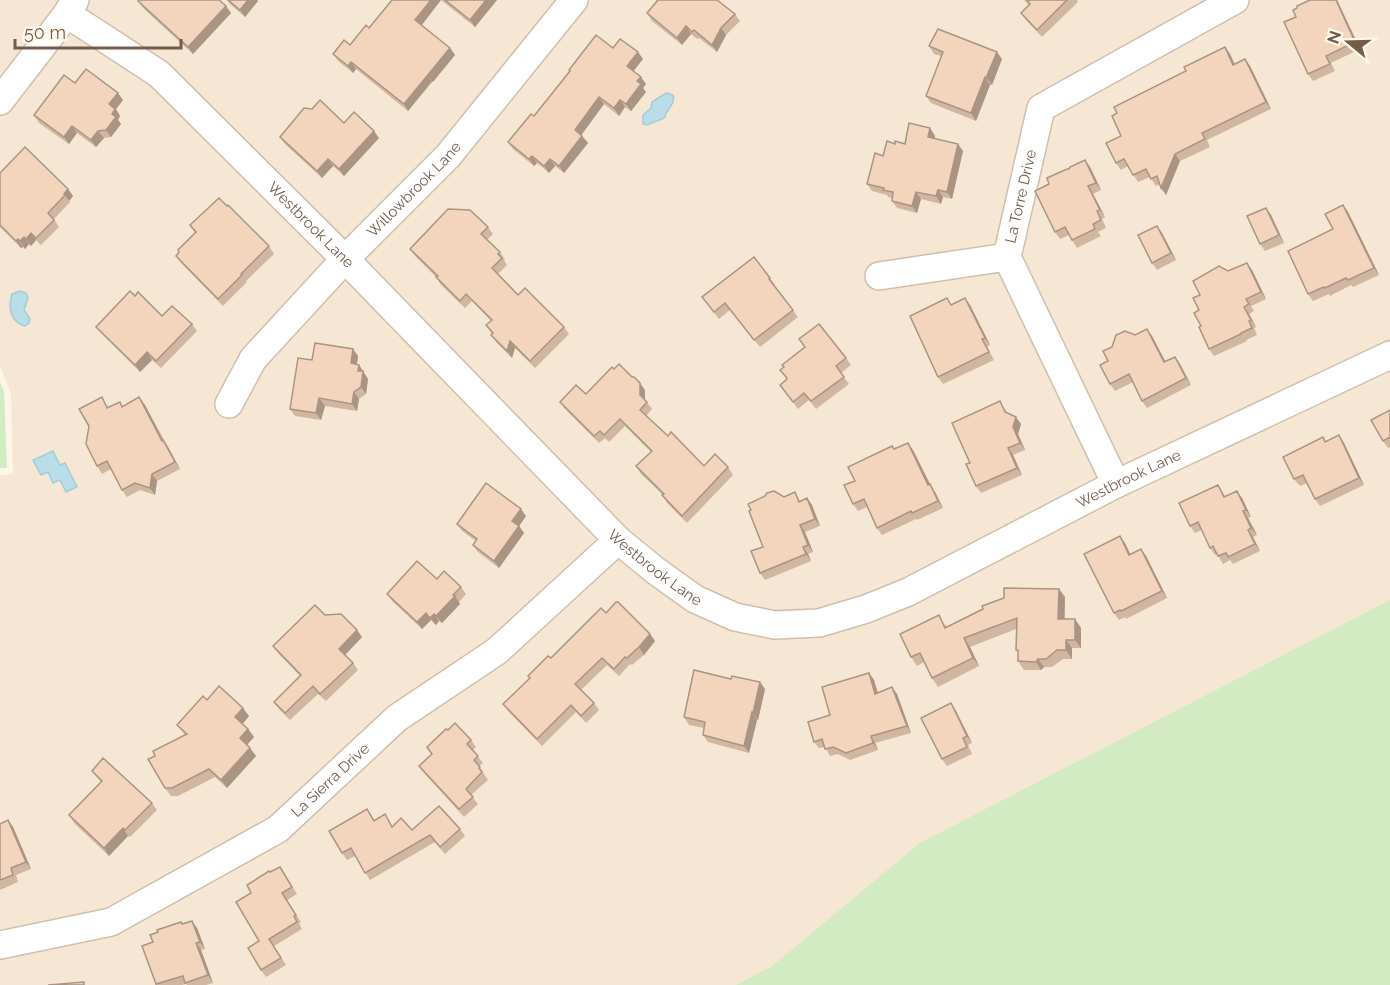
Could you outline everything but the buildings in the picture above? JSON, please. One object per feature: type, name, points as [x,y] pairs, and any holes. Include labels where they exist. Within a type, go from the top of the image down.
[{"type":"street","name":"Willowbrook Lane","points":[[229,404],[253,359],[345,259],[448,156],[574,0]]},
{"type":"street","name":"La Torre Drive","points":[[1116,484],[1007,257],[1041,108],[1235,0]]},
{"type":"street","name":"Westbrook Lane","points":[[71,7],[159,74],[345,259],[618,540],[695,599],[735,617],[775,625],[819,623],[866,609],[908,592],[1116,484],[1390,356]]},
{"type":"street","points":[[0,101],[71,7]]},
{"type":"street","points":[[879,276],[1007,257]]},
{"type":"street","name":"La Sierra Drive","points":[[0,945],[111,922],[278,829],[396,718],[497,651],[618,540]]},
{"type":"shaded area","points":[[0,0],[1390,0],[1390,985],[0,985],[0,475],[13,474],[11,393],[0,366]]},
{"type":"green space","points":[[0,382],[4,392],[7,468],[0,468]]},
{"type":"green space","points":[[1390,600],[1390,985],[736,985],[771,967],[920,843]]},
{"type":"water","points":[[666,93],[673,95],[674,98],[665,117],[648,125],[643,124],[643,115],[651,108],[652,102]]},
{"type":"water","points":[[20,291],[26,293],[28,298],[24,310],[30,319],[25,326],[13,318],[10,309],[12,294]]},
{"type":"water","points":[[53,451],[60,465],[65,463],[77,487],[66,492],[60,480],[53,483],[48,472],[41,475],[33,460]]}]
